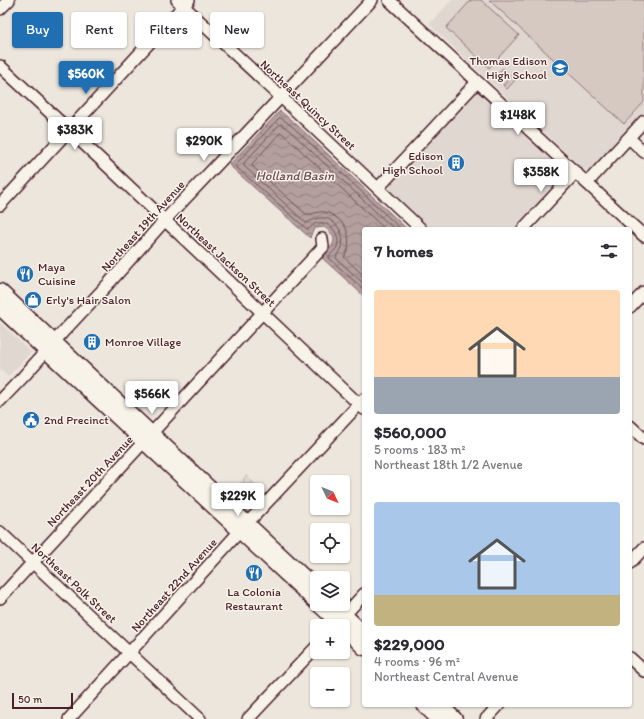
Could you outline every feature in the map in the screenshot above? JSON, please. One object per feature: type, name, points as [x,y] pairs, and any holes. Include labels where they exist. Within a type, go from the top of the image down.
[{"type":"main road","points":[[0,290],[50,346],[244,527],[310,583]]},
{"type":"main road","points":[[0,308],[50,346]]},
{"type":"main road","points":[[244,527],[310,596]]},
{"type":"main road","points":[[326,611],[336,619]]},
{"type":"main road","points":[[350,627],[362,632]]},
{"type":"main road","points":[[350,633],[362,646]]},
{"type":"main road","points":[[426,707],[438,719]]},
{"type":"main road","points":[[442,707],[455,719]]},
{"type":"street","points":[[0,9],[9,0]]},
{"type":"street","name":"Northeast 19th Avenue","points":[[0,401],[165,220],[372,0]]},
{"type":"street","points":[[389,0],[644,236]]},
{"type":"street","points":[[0,205],[183,2]]},
{"type":"street","name":"Northeast Quincy Street","points":[[183,2],[419,227]]},
{"type":"street","name":"Northeast Jackson Street","points":[[0,66],[262,313],[362,404]]},
{"type":"street","points":[[378,188],[477,82]]},
{"type":"street","points":[[587,183],[644,121]]},
{"type":"street","points":[[629,138],[644,152]]},
{"type":"street","points":[[525,227],[576,172]]},
{"type":"street","name":"Northeast 20th Avenue","points":[[0,598],[323,246],[322,239]]},
{"type":"street","points":[[632,305],[644,292]]},
{"type":"street","name":"Northeast 22nd Avenue","points":[[70,719],[244,527],[362,404]]},
{"type":"street","points":[[632,428],[644,439]]},
{"type":"street","name":"Northeast Polk Street","points":[[0,532],[200,719]]},
{"type":"street","points":[[632,561],[644,548]]},
{"type":"street","points":[[344,619],[362,597]]},
{"type":"street","points":[[248,719],[310,653]]},
{"type":"street","points":[[632,660],[644,671]]},
{"type":"street","points":[[486,719],[497,707]]},
{"type":"shaded area","name":"Thomas Edison High School","points":[[452,0],[644,0],[644,112],[590,170],[582,168],[429,24]]},
{"type":"shaded area","points":[[471,0],[481,0],[519,35],[489,68],[446,28]]},
{"type":"shaded area","points":[[489,0],[644,0],[644,102],[624,124]]},
{"type":"shaded area","points":[[503,68],[509,74],[501,82],[495,77]]},
{"type":"shaded area","points":[[512,75],[516,79],[507,89],[503,85]]},
{"type":"shaded area","name":"Thomas Edison High School","points":[[479,90],[490,97],[496,107],[549,157],[556,160],[567,170],[566,175],[517,227],[429,227],[390,191],[390,184]]},
{"type":"shaded area","points":[[0,323],[31,352],[8,377],[0,369]]},
{"type":"shaded area","points":[[246,475],[260,488],[252,496],[239,483]]},
{"type":"water","name":"Holland Basin","points":[[280,111],[296,124],[405,227],[362,227],[362,294],[322,258],[334,242],[334,239],[329,231],[324,227],[316,228],[312,232],[310,238],[229,165]]},
{"type":"place","name":"Thomas Edison High School","points":[[560,68]]},
{"type":"place","name":"Edison High School","points":[[456,163]]},
{"type":"place","name":"Maya Cuisine","points":[[25,274]]},
{"type":"place","name":"Erly's Hair Salon","points":[[33,300]]},
{"type":"place","name":"Monroe Village","points":[[92,342]]},
{"type":"place","name":"2nd Precinct","points":[[31,420]]},
{"type":"place","name":"La Colonia Restaurant","points":[[254,573]]}]
